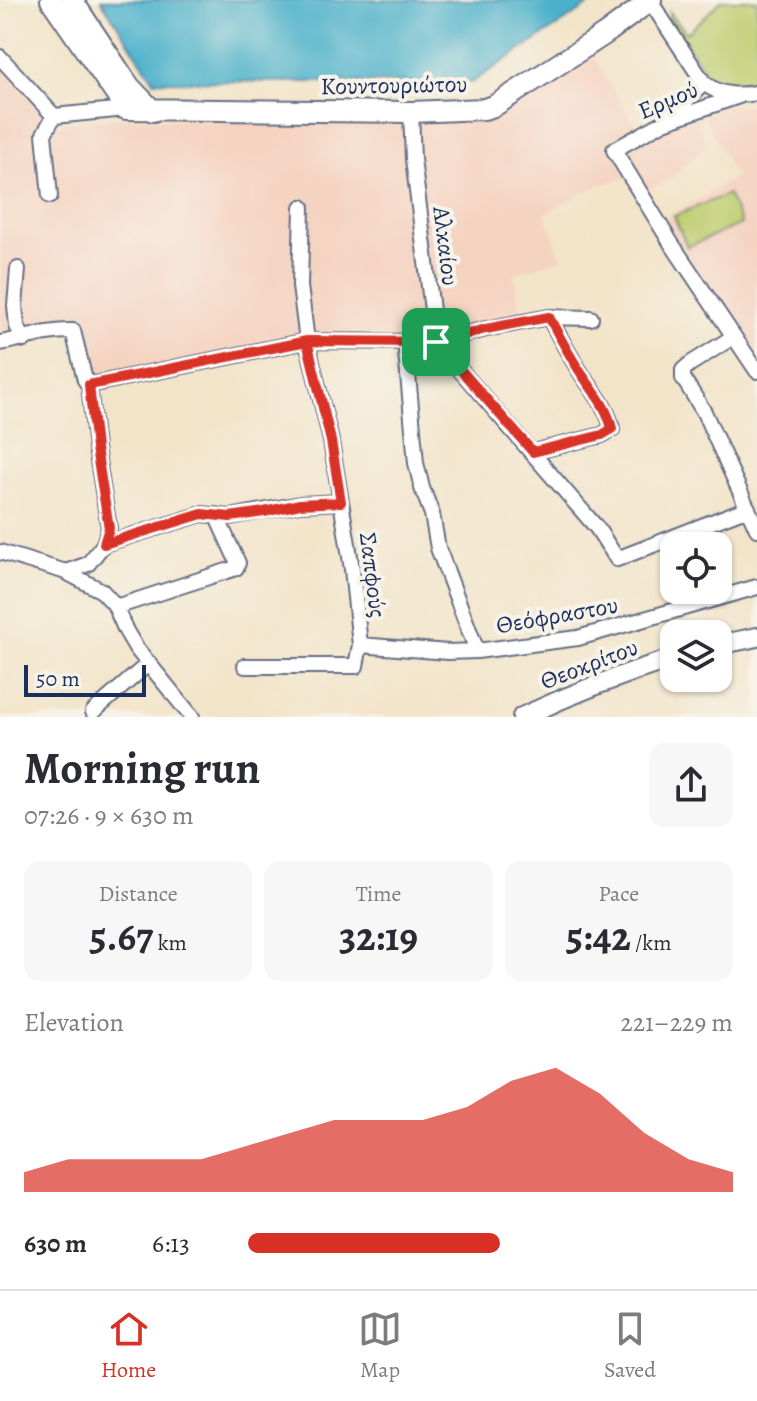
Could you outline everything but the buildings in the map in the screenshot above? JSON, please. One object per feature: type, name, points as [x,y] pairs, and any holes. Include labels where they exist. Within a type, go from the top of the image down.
[{"type":"main road","points":[[51,0],[126,109]]},
{"type":"main road","points":[[72,0],[129,86],[153,111]]},
{"type":"main road","name":"Κουντουριώτου","points":[[126,109],[411,112],[484,109],[494,106],[651,1]]},
{"type":"street","points":[[651,1],[704,83],[720,93],[750,94]]},
{"type":"street","points":[[0,57],[54,116]]},
{"type":"street","points":[[664,122],[704,83]]},
{"type":"street","name":"Ερμού","points":[[733,337],[614,150],[664,122],[750,94]]},
{"type":"street","points":[[54,116],[126,109]]},
{"type":"street","name":"Αλκαίου","points":[[411,112],[413,159],[436,342]]},
{"type":"street","points":[[50,196],[44,134],[54,116]]},
{"type":"street","name":"Σαπφούς","points":[[245,666],[356,666],[360,645],[352,569],[331,441],[307,341],[300,286],[302,207]]},
{"type":"street","points":[[18,269],[15,306],[17,326],[24,340]]},
{"type":"street","points":[[533,452],[602,435],[611,431],[612,426],[549,317]]},
{"type":"street","points":[[89,385],[307,341],[436,342],[549,317],[591,318]]},
{"type":"street","points":[[0,343],[73,331],[85,380],[89,385],[109,528],[104,544],[88,564],[66,572]]},
{"type":"street","points":[[757,371],[733,337],[683,370],[683,378],[704,412],[757,529]]},
{"type":"street","points":[[405,341],[419,477],[432,514],[438,548],[477,651]]},
{"type":"street","points":[[436,342],[597,528],[617,559],[748,508]]},
{"type":"street","points":[[104,544],[202,514],[240,517],[300,504],[341,502]]},
{"type":"street","points":[[116,607],[238,566],[216,515]]},
{"type":"street","points":[[0,552],[66,572],[102,591],[116,607],[130,640],[192,717]]},
{"type":"street","name":"Θεόφραστου","points":[[360,645],[448,652],[477,651],[588,636],[757,587]]},
{"type":"street","points":[[732,642],[757,637]]},
{"type":"street","name":"Θεοκρίτου","points":[[522,717],[660,662]]},
{"type":"street","points":[[93,712],[149,663]]},
{"type":"shaded area","points":[[592,55],[642,137],[698,114],[706,147],[669,179],[638,196],[626,178],[599,185],[545,213],[562,259],[514,274],[522,318],[431,338],[343,337],[90,381],[74,328],[0,341],[0,62],[50,125],[118,118],[408,125],[477,119]]},
{"type":"shaded area","points":[[757,104],[757,359],[663,220],[736,177],[703,115],[717,107]]},
{"type":"green space","points":[[722,0],[757,0],[757,80],[722,83],[709,78],[669,17],[669,12],[687,33]]},
{"type":"green space","points":[[728,194],[741,224],[687,247],[674,216]]},
{"type":"water","points":[[101,0],[597,0],[471,83],[154,81]]},
{"type":"route","points":[[436,342],[307,341],[331,441],[341,502],[300,504],[227,518],[202,514],[104,544],[109,528],[89,385],[307,341],[405,341],[436,342],[533,452],[611,431],[612,426],[599,399],[549,317],[436,342]]}]
